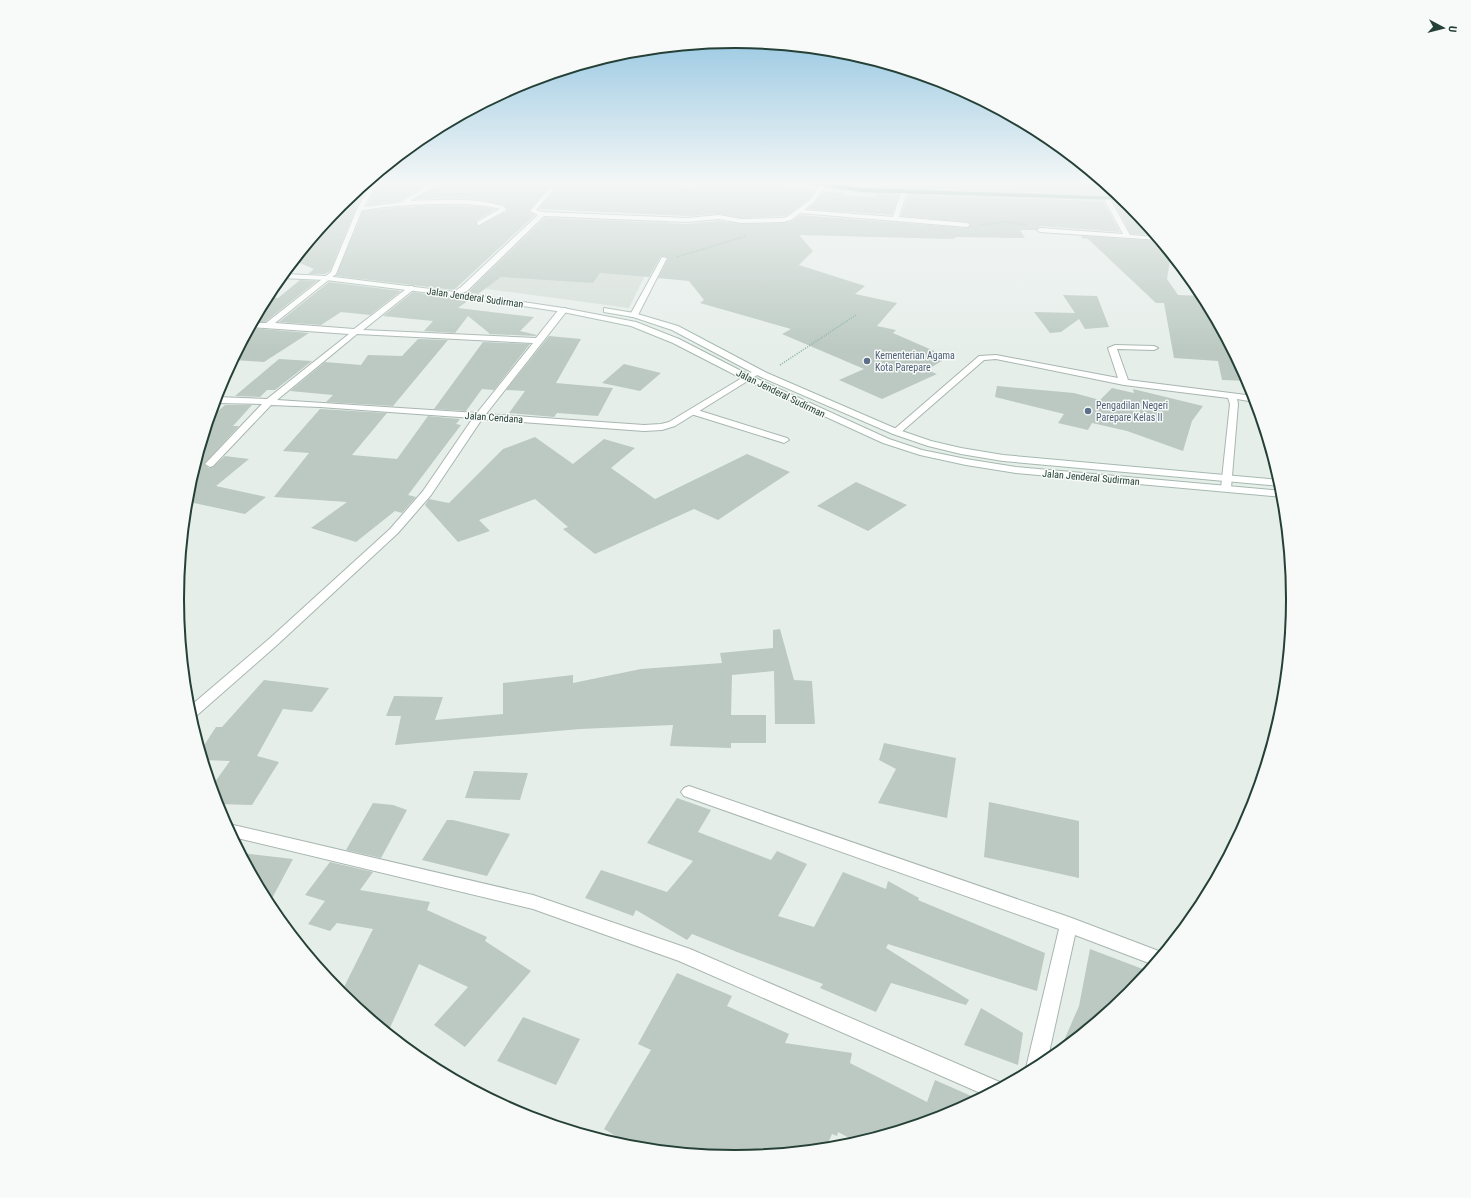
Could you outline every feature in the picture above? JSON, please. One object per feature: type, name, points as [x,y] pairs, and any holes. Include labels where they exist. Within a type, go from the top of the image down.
[{"type":"street","points":[[268,325],[330,275],[346,239]]},
{"type":"street","points":[[455,294],[464,289],[516,239]]},
{"type":"street","points":[[634,315],[664,258]]},
{"type":"street","name":"Jalan Jenderal Sudirman","points":[[293,272],[464,289],[577,304],[634,315],[675,328],[761,374],[896,432],[928,443],[960,451],[1003,458],[1076,466],[1226,477],[1274,482]]},
{"type":"street","name":"Jalan Jenderal Sudirman","points":[[289,276],[330,275],[614,319],[676,340],[748,378],[886,441],[920,452],[966,462],[1016,470],[1276,493]]},
{"type":"street","points":[[210,464],[270,401],[410,288]]},
{"type":"street","points":[[196,709],[273,642],[394,531],[426,493],[479,416],[563,310]]},
{"type":"street","points":[[257,325],[357,332],[539,341]]},
{"type":"street","points":[[1124,382],[1112,348],[1154,348]]},
{"type":"street","points":[[896,432],[982,358],[988,357],[996,357],[1124,382],[1191,392],[1249,398]]},
{"type":"street","name":"Jalan Cendana","points":[[222,400],[270,401],[644,428],[662,428],[694,412],[748,378],[761,374]]},
{"type":"street","points":[[1226,488],[1234,404],[1232,396]]},
{"type":"street","points":[[694,412],[784,440]]},
{"type":"street","points":[[920,452],[928,443]]},
{"type":"street","points":[[689,792],[1069,925],[1154,957]]},
{"type":"street","points":[[236,832],[532,902],[684,955],[989,1088]]},
{"type":"street","points":[[1038,1059],[1069,925]]},
{"type":"path","points":[[664,258],[690,254],[739,239]]},
{"type":"path","points":[[761,374],[856,315]]},
{"type":"shaded area","points":[[521,239],[663,239],[629,308],[472,287]]},
{"type":"building","points":[[319,239],[343,239],[330,271],[325,274],[308,274],[314,269],[299,263]]},
{"type":"building","points":[[351,239],[509,239],[454,290],[336,276]]},
{"type":"building","points":[[523,239],[802,239],[813,251],[799,265],[865,286],[855,294],[897,303],[877,326],[896,330],[893,333],[948,357],[927,370],[937,374],[882,399],[839,380],[864,369],[782,334],[791,329],[700,303],[704,300],[689,281],[658,278],[668,259],[667,257],[661,256],[649,277],[600,273],[593,283],[501,277],[478,294],[468,292]]},
{"type":"building","points":[[1088,239],[1154,241],[1170,260],[1167,279],[1178,295],[1196,296],[1230,355],[1242,381],[1222,380],[1218,361],[1174,358],[1164,303],[1156,303]]},
{"type":"building","points":[[300,280],[317,281],[265,322],[259,322],[274,297],[278,298]]},
{"type":"building","points":[[329,282],[401,291],[370,315],[341,312],[321,325],[279,322]]},
{"type":"building","points":[[413,292],[469,300],[458,308],[534,317],[520,331],[537,335],[489,334],[468,316],[455,333],[424,331],[433,321],[383,316]]},
{"type":"building","points":[[1063,295],[1097,296],[1109,327],[1085,329],[1079,319],[1061,332],[1050,333],[1034,312],[1075,313]]},
{"type":"building","points":[[255,328],[309,333],[264,362],[239,360]]},
{"type":"building","points":[[549,336],[581,339],[556,383],[613,388],[598,416],[557,413],[554,417],[509,413],[525,391],[506,390]]},
{"type":"building","points":[[418,339],[448,340],[393,406],[326,402],[333,395],[290,391],[325,362],[361,365],[368,355],[402,356]]},
{"type":"building","points":[[483,342],[530,344],[494,390],[482,389],[466,411],[434,409]]},
{"type":"building","points":[[279,359],[312,361],[275,390],[267,390],[260,397],[235,396]]},
{"type":"building","points":[[624,364],[661,373],[640,391],[602,383]]},
{"type":"building","points":[[997,386],[1074,393],[1100,400],[1112,388],[1134,393],[1133,389],[1203,406],[1192,421],[1183,451],[1127,431],[1092,423],[1088,430],[1058,423],[1064,414],[995,397]]},
{"type":"building","points":[[225,405],[252,405],[233,426],[239,426],[204,464],[209,468],[213,467],[225,456],[249,459],[216,486],[266,497],[245,514],[193,504],[203,456],[218,411]]},
{"type":"building","points":[[320,409],[387,413],[352,455],[397,459],[428,416],[460,419],[456,424],[461,425],[408,495],[416,497],[402,513],[395,511],[356,542],[311,528],[347,502],[274,497],[309,453],[283,451]]},
{"type":"building","points":[[535,437],[573,464],[604,439],[635,448],[611,468],[655,499],[747,454],[790,472],[718,520],[694,509],[595,554],[563,529],[568,527],[535,499],[479,520],[490,531],[458,542],[425,505],[429,499],[449,503],[503,449]]},
{"type":"building","points":[[856,482],[907,505],[868,531],[817,506]]},
{"type":"building","points":[[780,629],[794,680],[812,681],[815,724],[775,724],[774,671],[732,675],[731,715],[766,715],[766,743],[731,743],[731,748],[670,746],[673,725],[580,729],[395,745],[401,716],[386,716],[394,696],[443,697],[435,720],[503,714],[503,683],[573,675],[573,683],[641,669],[722,663],[720,653],[773,648],[773,630]]},
{"type":"building","points":[[264,680],[329,688],[312,712],[283,709],[257,756],[279,762],[252,805],[224,804],[216,781],[230,761],[209,760],[204,745],[216,727],[222,727]]},
{"type":"building","points":[[884,743],[956,758],[947,818],[878,803],[896,769],[879,760]]},
{"type":"building","points":[[474,771],[528,773],[520,800],[465,798]]},
{"type":"building","points":[[677,798],[711,810],[698,832],[771,860],[777,851],[807,864],[778,916],[814,927],[843,872],[886,889],[888,881],[919,898],[918,900],[1045,953],[1037,991],[888,944],[886,948],[969,1000],[966,1005],[891,983],[876,1012],[820,988],[823,984],[692,934],[687,940],[636,910],[633,916],[585,898],[601,870],[667,892],[693,861],[647,843]]},
{"type":"building","points":[[989,802],[1079,821],[1079,878],[984,857]]},
{"type":"building","points":[[373,803],[393,805],[407,810],[381,858],[346,850]]},
{"type":"building","points":[[447,820],[453,820],[510,834],[487,876],[422,860]]},
{"type":"building","points":[[247,854],[293,859],[272,898]]},
{"type":"building","points":[[330,862],[373,872],[360,890],[430,902],[427,910],[487,937],[485,941],[531,971],[465,1047],[434,1025],[468,987],[419,964],[390,1028],[344,987],[373,929],[337,923],[330,931],[308,924],[325,901],[305,895]]},
{"type":"building","points":[[1090,949],[1143,969],[1099,1013],[1064,1041],[1079,1006]]},
{"type":"building","points":[[677,973],[732,996],[727,1006],[789,1034],[785,1043],[852,1053],[850,1063],[927,1102],[935,1080],[972,1096],[913,1121],[849,1138],[838,1132],[837,1136],[832,1134],[829,1141],[807,1145],[772,1149],[736,1150],[699,1149],[664,1145],[616,1136],[604,1129],[651,1050],[638,1044]]},
{"type":"building","points":[[981,1008],[1023,1033],[1018,1065],[964,1045]]},
{"type":"building","points":[[523,1017],[580,1039],[556,1085],[497,1061]]},
{"type":"place","name":"Kementerian Agama Kota Parepare","points":[[867,361]]},
{"type":"place","name":"Pengadilan Negeri Parepare Kelas II","points":[[1088,411]]}]
